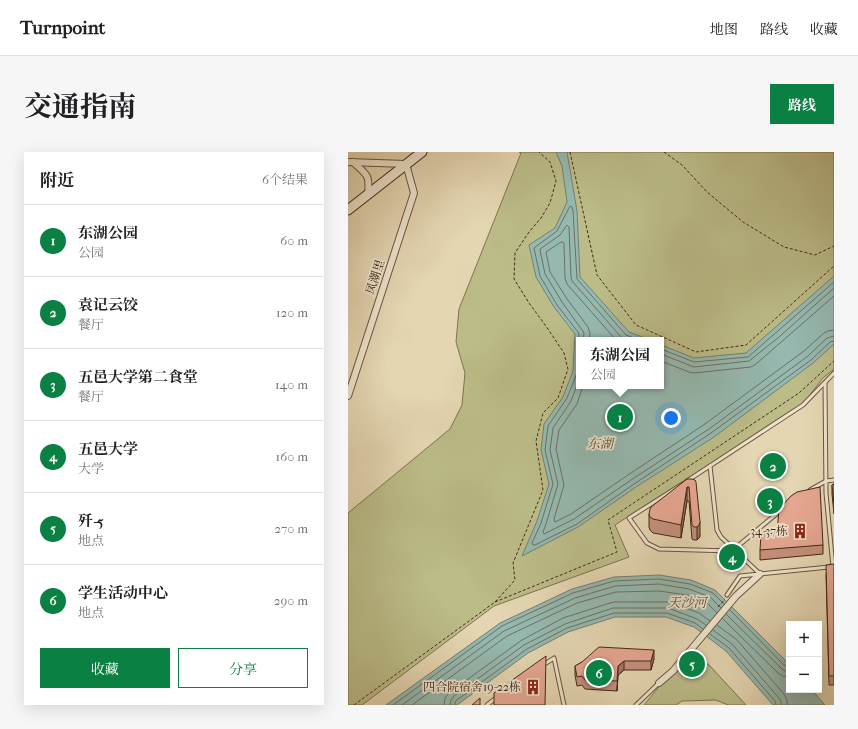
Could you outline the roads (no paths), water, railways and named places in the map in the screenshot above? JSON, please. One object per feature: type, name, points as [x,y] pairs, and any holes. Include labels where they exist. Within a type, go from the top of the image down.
[{"type":"street","points":[[348,210],[422,152]]},
{"type":"street","points":[[350,162],[406,164]]},
{"type":"street","points":[[350,162],[367,175],[369,182],[368,195]]},
{"type":"street","name":"凤潮里","points":[[348,396],[414,193],[406,164]]},
{"type":"street","points":[[659,683],[673,671],[736,596],[760,574]]},
{"type":"lane","points":[[781,510],[732,551],[659,549],[647,543],[630,518],[803,405],[834,374]]},
{"type":"lane","points":[[727,595],[740,576],[834,567],[826,493],[825,383]]},
{"type":"lane","points":[[710,466],[717,530],[721,537],[760,574]]},
{"type":"lane","points":[[806,492],[826,481],[834,480]]},
{"type":"lane","points":[[541,667],[554,658],[564,705]]},
{"type":"lane","points":[[636,705],[659,683]]},
{"type":"lane","points":[[487,705],[499,696]]},
{"type":"water","name":"东湖","points":[[556,152],[567,152],[577,211],[580,277],[629,332],[642,337],[576,337],[576,389],[664,389],[664,346],[694,358],[746,353],[834,276],[834,344],[813,363],[714,437],[636,487],[578,527],[522,556],[537,521],[549,484],[541,450],[544,424],[563,397],[573,371],[575,334],[554,307],[536,277],[529,245],[555,228],[567,202],[562,166]]},
{"type":"water","name":"天沙河","points":[[659,575],[691,580],[715,590],[786,661],[786,693],[815,693],[825,705],[773,705],[726,651],[694,627],[666,617],[615,617],[568,632],[528,653],[457,705],[386,705],[500,623],[572,589],[614,577]]},
{"type":"place","name":"东湖公园","points":[[620,417]]},
{"type":"place","name":"袁记云饺","points":[[773,466]]},
{"type":"place","name":"五邑大学第二食堂","points":[[770,501]]},
{"type":"place","name":"34-37栋","points":[[800,531]]},
{"type":"place","name":"五邑大学","points":[[732,557]]},
{"type":"place","name":"歼-5","points":[[692,664]]},
{"type":"place","name":"学生活动中心","points":[[599,673]]},
{"type":"place","name":"四合院宿舍19-22栋","points":[[533,687]]}]
